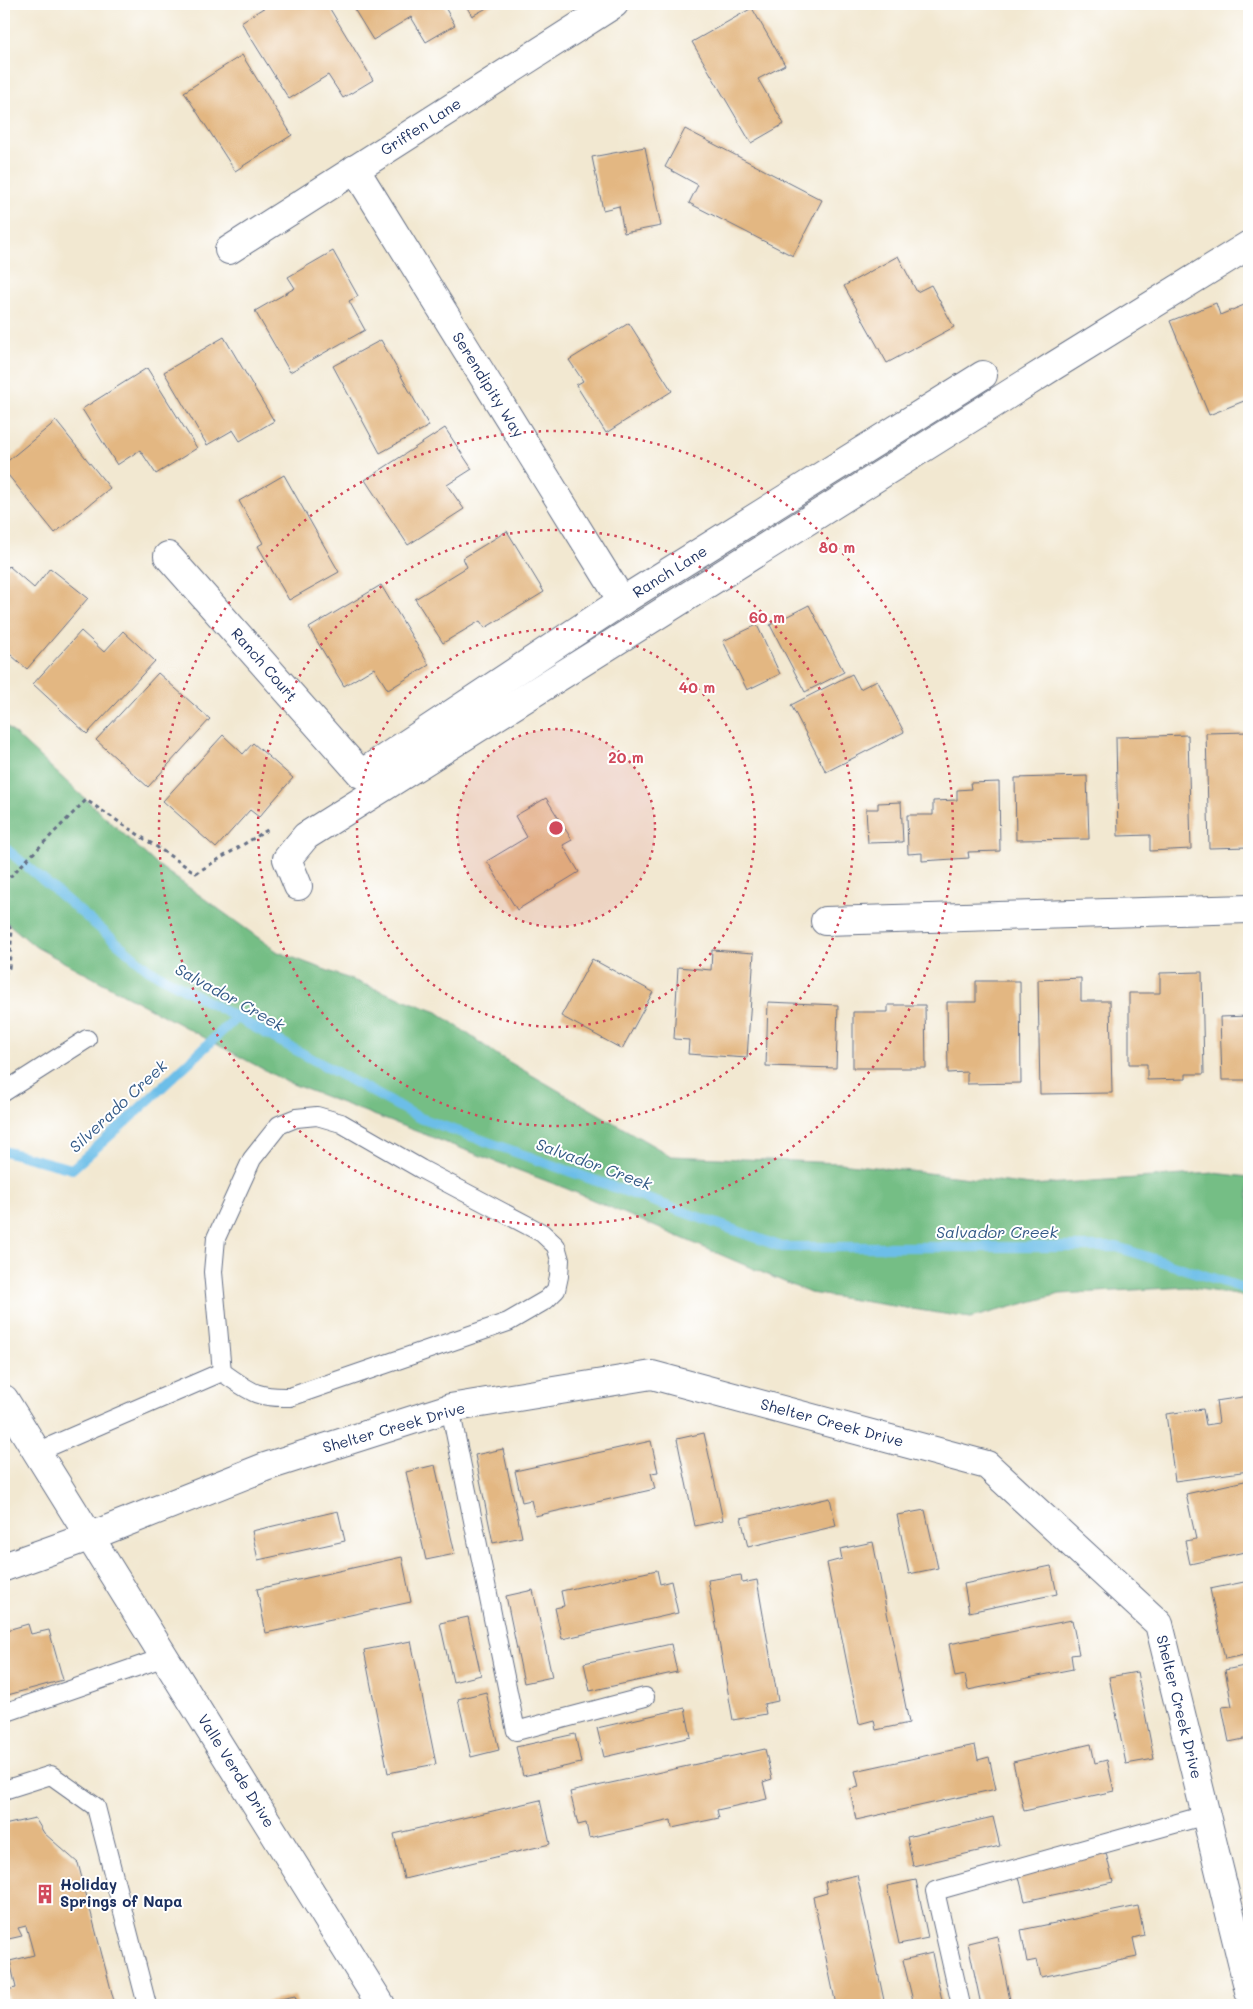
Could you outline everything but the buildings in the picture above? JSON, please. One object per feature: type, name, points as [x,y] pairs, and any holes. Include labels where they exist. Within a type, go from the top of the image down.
[{"type":"street","name":"Griffen Lane","points":[[229,250],[614,4]]},
{"type":"street","name":"Serendipity Way","points":[[354,169],[622,602]]},
{"type":"street","points":[[298,886],[287,859],[306,836],[1052,367],[1249,246]]},
{"type":"street","name":"Ranch Lane","points":[[361,774],[622,602],[983,376]]},
{"type":"street","name":"Ranch Court","points":[[168,556],[361,774]]},
{"type":"street","points":[[825,921],[1249,909]]},
{"type":"street","name":"Shelter Creek Drive","points":[[4,1567],[90,1536],[265,1467],[450,1408],[652,1375],[987,1465],[1159,1624],[1249,1991]]},
{"type":"street","name":"Valle Verde Drive","points":[[4,1399],[381,2005]]},
{"type":"lane","points":[[4,1092],[87,1039]]},
{"type":"lane","points":[[317,1116],[341,1123],[421,1169],[542,1233],[556,1246],[560,1260],[560,1276],[556,1290],[546,1300],[508,1322],[290,1397],[256,1395],[222,1372],[212,1272],[216,1238],[252,1159],[279,1124],[296,1118],[317,1116]]},
{"type":"lane","points":[[37,1452],[222,1372]]},
{"type":"lane","points":[[450,1408],[516,1731],[646,1697]]},
{"type":"lane","points":[[4,1713],[165,1657]]},
{"type":"lane","points":[[4,1790],[51,1775],[96,1807],[147,2005]]},
{"type":"lane","points":[[961,2005],[936,1891],[1206,1815]]},
{"type":"path","points":[[4,883],[86,800],[196,873],[270,828]]},
{"type":"path","points":[[4,919],[12,930],[9,968],[4,975]]},
{"type":"green space","points":[[4,724],[155,863],[278,952],[437,1012],[499,1056],[671,1156],[840,1163],[1031,1185],[1214,1173],[1249,1177],[1249,1297],[1187,1287],[1060,1294],[970,1318],[810,1293],[565,1188],[287,1082],[36,947],[4,920]]},
{"type":"waterway","name":"Salvador Creek","points":[[4,847],[148,969],[420,1118],[782,1247],[1117,1247],[1249,1290]]},
{"type":"waterway","name":"Silverado Creek","points":[[4,1151],[72,1169],[236,1018]]},
{"type":"place","name":"Holiday Springs of Napa","points":[[45,1894]]}]
